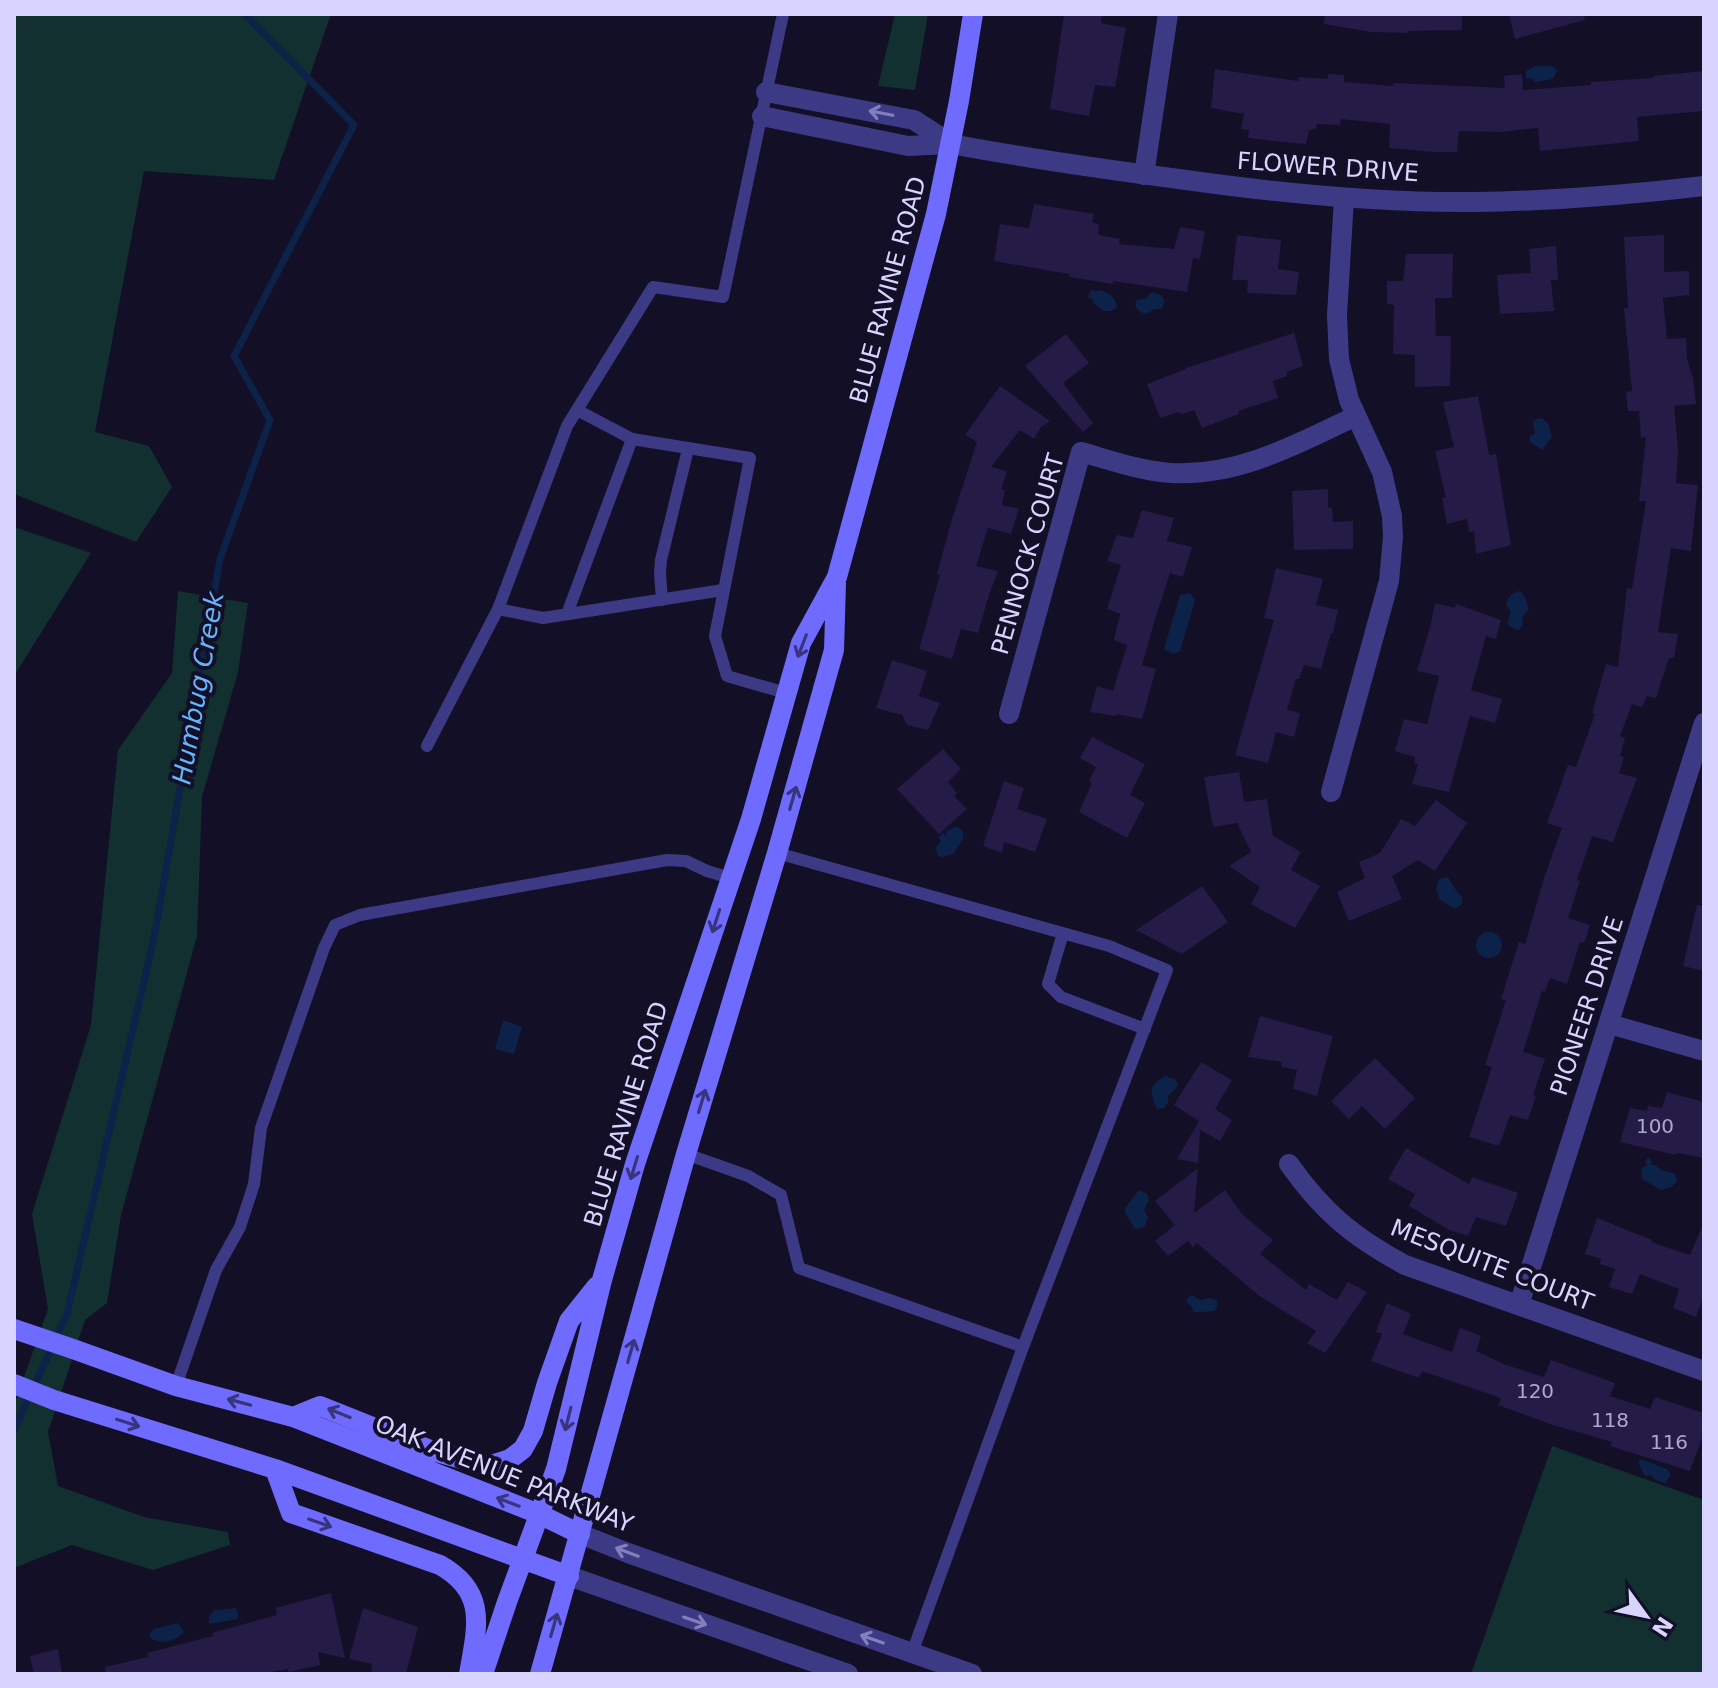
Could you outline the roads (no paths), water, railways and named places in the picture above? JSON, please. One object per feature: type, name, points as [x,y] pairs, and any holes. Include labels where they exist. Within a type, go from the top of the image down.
[{"type":"main road","name":"BLUE RAVINE ROAD","points":[[540,1674],[686,1154],[777,853],[834,650],[837,577],[936,214],[973,14]]},
{"type":"main road","name":"BLUE RAVINE ROAD","points":[[483,1674],[556,1469],[602,1280],[635,1164],[751,819],[801,643],[837,577]]},
{"type":"main road","points":[[293,1417],[320,1406],[433,1451],[488,1466],[510,1459],[523,1449],[533,1431],[569,1321],[602,1280]]},
{"type":"main road","name":"OAK AVENUE PARKWAY","points":[[16,1330],[176,1386],[293,1417],[539,1514],[580,1534]]},
{"type":"main road","points":[[14,1384],[54,1400],[275,1469],[569,1576]]},
{"type":"main road","points":[[275,1469],[291,1513],[440,1565],[462,1580],[470,1591],[476,1614],[469,1674]]},
{"type":"street","points":[[1144,175],[1168,14]]},
{"type":"street","name":"FLOWER DRIVE","points":[[766,92],[914,120],[951,144]]},
{"type":"street","name":"FLOWER DRIVE","points":[[762,116],[908,146],[951,144],[1144,175],[1344,198],[1472,202],[1536,200],[1704,186]]},
{"type":"street","points":[[1331,792],[1389,581],[1393,537],[1388,494],[1378,462],[1343,381],[1337,337],[1344,198]]},
{"type":"street","name":"PENNOCK COURT","points":[[1009,714],[1081,452],[1147,470],[1213,472],[1273,455],[1356,416]]},
{"type":"street","name":"PIONEER DRIVE","points":[[1519,1305],[1704,723]]},
{"type":"street","points":[[1609,1024],[1704,1051]]},
{"type":"street","name":"MESQUITE COURT","points":[[1289,1164],[1329,1214],[1373,1247],[1405,1265],[1704,1371]]},
{"type":"street","name":"OAK AVENUE PARKWAY","points":[[580,1534],[972,1674]]},
{"type":"street","points":[[569,1576],[848,1674]]},
{"type":"lane","points":[[427,746],[498,609],[567,426],[653,287],[723,297],[783,14]]},
{"type":"lane","points":[[577,410],[632,439],[750,458],[715,636],[727,676],[786,693]]},
{"type":"lane","points":[[567,614],[632,439]]},
{"type":"lane","points":[[662,600],[661,560],[688,449]]},
{"type":"lane","points":[[498,609],[543,618],[723,590]]},
{"type":"lane","points":[[777,853],[1109,946],[1167,970],[1023,1347],[912,1653]]},
{"type":"lane","points":[[176,1386],[216,1270],[240,1227],[254,1184],[261,1128],[324,948],[335,925],[360,915],[667,860],[686,861],[730,878]]},
{"type":"lane","points":[[1063,933],[1048,984],[1061,997],[1145,1029]]},
{"type":"lane","points":[[686,1154],[748,1176],[781,1195],[799,1268],[1023,1347]]},
{"type":"water","points":[[1535,66],[1552,66],[1557,70],[1553,79],[1535,82],[1531,78],[1526,79],[1526,71]]},
{"type":"water","points":[[1091,290],[1110,294],[1117,307],[1103,311],[1088,297]]},
{"type":"water","points":[[1152,292],[1161,295],[1165,301],[1161,309],[1146,314],[1140,312],[1135,304],[1137,300],[1146,298]]},
{"type":"water","points":[[1542,418],[1549,425],[1552,437],[1542,450],[1530,442],[1530,437],[1535,433],[1533,423]]},
{"type":"water","points":[[1520,591],[1529,609],[1518,630],[1507,623],[1511,612],[1506,605],[1510,596]]},
{"type":"water","points":[[1190,593],[1195,600],[1180,651],[1174,654],[1164,649],[1180,595]]},
{"type":"water","points":[[957,826],[963,831],[963,839],[953,854],[938,856],[935,848],[941,841],[938,838]]},
{"type":"water","points":[[1447,877],[1462,896],[1462,904],[1455,909],[1440,900],[1436,889],[1439,879]]},
{"type":"water","points":[[1489,932],[1498,936],[1502,945],[1498,954],[1489,958],[1480,954],[1476,945],[1480,936]]},
{"type":"water","points":[[503,1020],[522,1027],[514,1054],[495,1049]]},
{"type":"water","points":[[1166,1076],[1176,1080],[1178,1086],[1168,1096],[1164,1108],[1157,1109],[1153,1086]]},
{"type":"water","points":[[1648,1158],[1651,1165],[1675,1174],[1677,1181],[1671,1187],[1661,1190],[1642,1179],[1641,1169],[1647,1165],[1645,1161]]},
{"type":"water","points":[[1139,1190],[1147,1194],[1149,1200],[1144,1210],[1148,1217],[1145,1227],[1135,1229],[1125,1208]]},
{"type":"water","points":[[1191,1295],[1201,1300],[1217,1300],[1217,1307],[1214,1311],[1193,1312],[1187,1303]]},
{"type":"water","points":[[1641,1459],[1667,1469],[1671,1475],[1665,1483],[1651,1475],[1645,1476],[1638,1462]]},
{"type":"water","points":[[236,1608],[237,1619],[209,1624],[209,1616],[214,1610]]},
{"type":"water","points":[[178,1623],[184,1632],[173,1640],[157,1641],[149,1635],[154,1629]]},
{"type":"waterway","name":"Humbug Creek","points":[[14,1430],[67,1314],[154,938],[220,559],[270,420],[234,356],[354,125],[245,14]]}]
